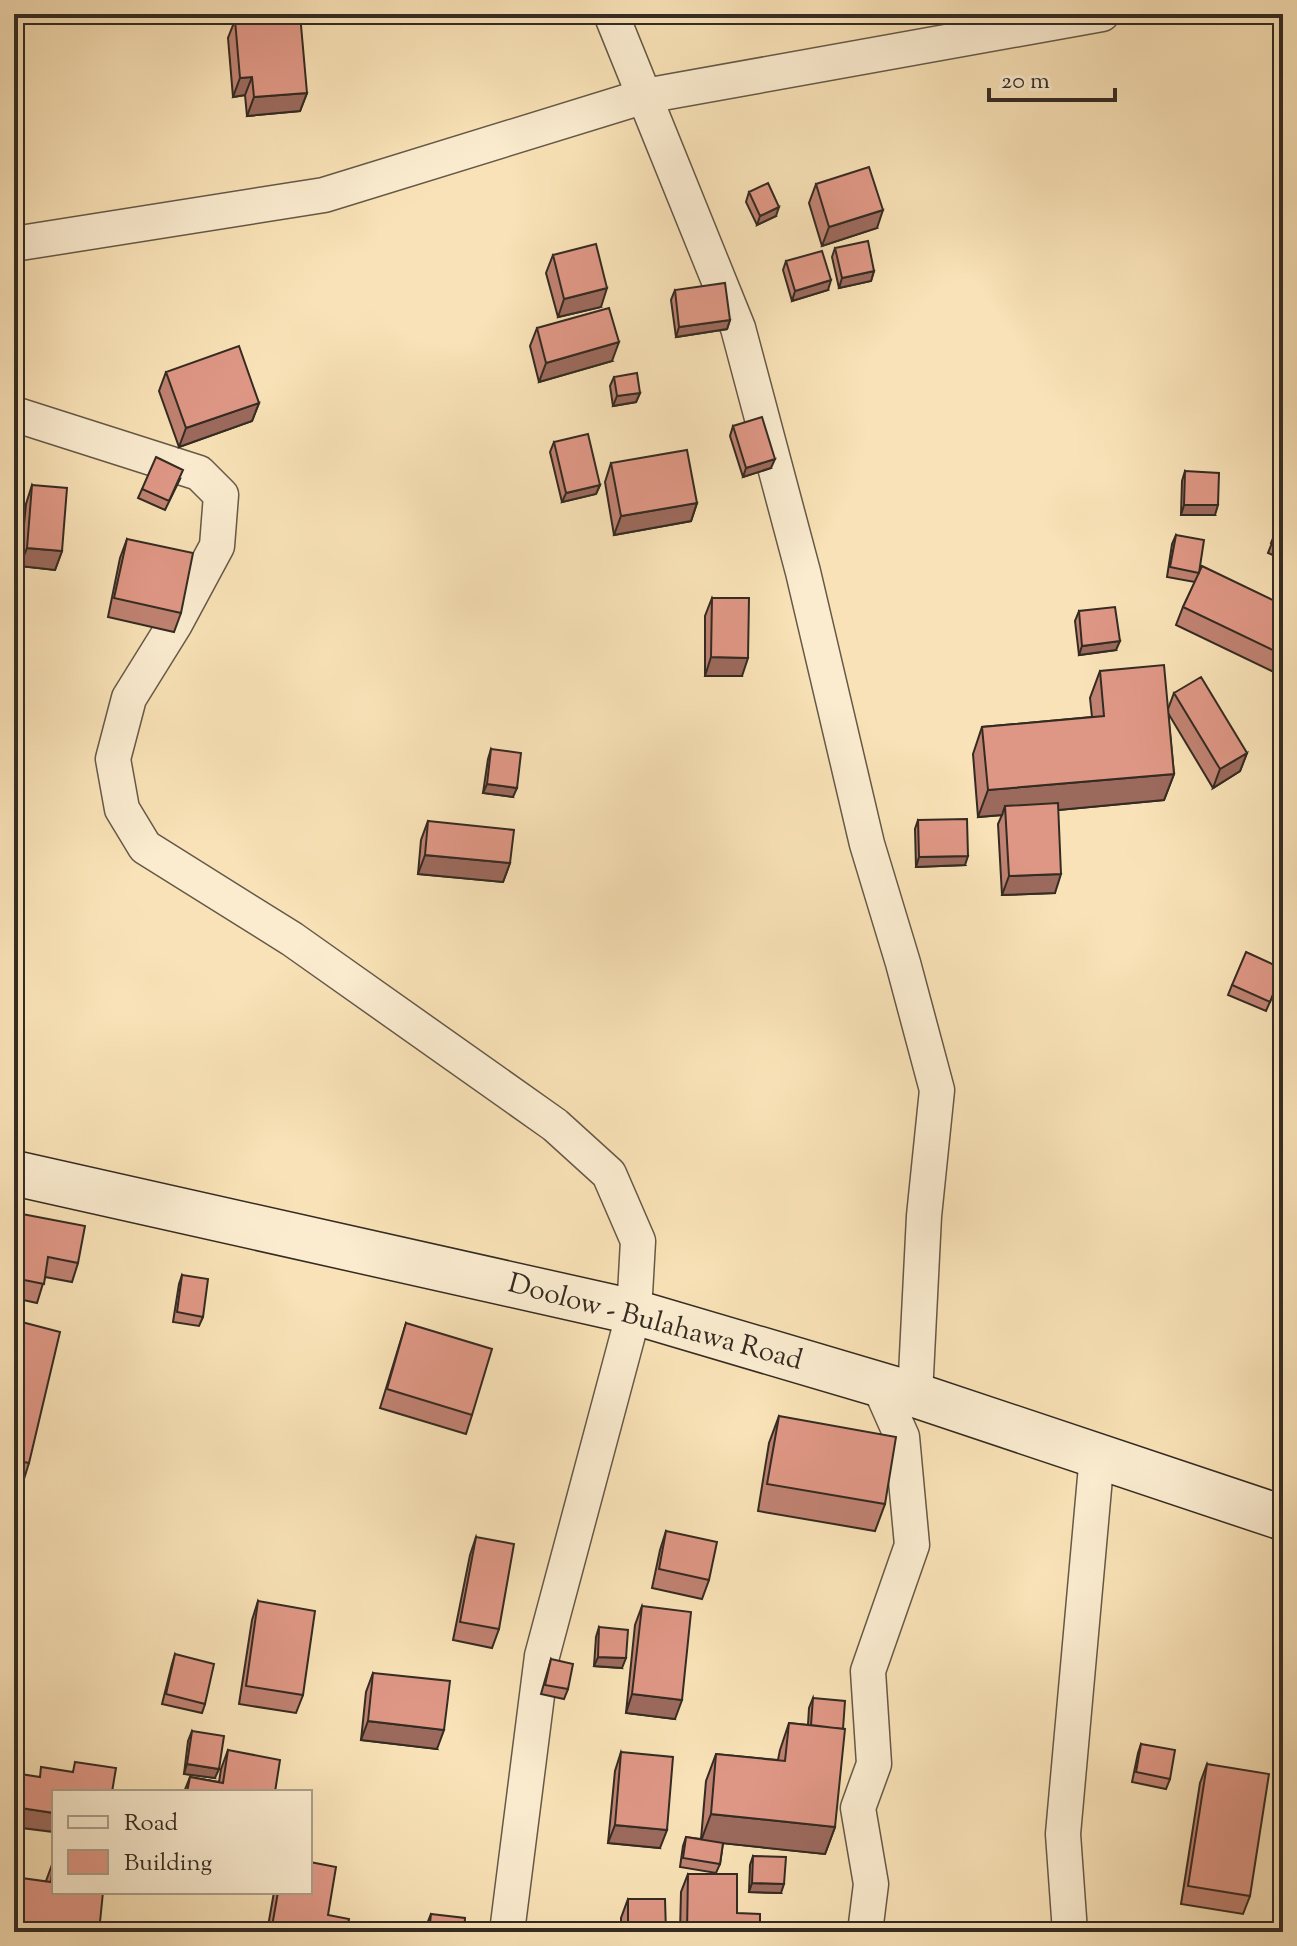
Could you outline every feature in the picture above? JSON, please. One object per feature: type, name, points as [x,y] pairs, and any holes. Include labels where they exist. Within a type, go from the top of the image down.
[{"type":"main road","name":"Doolow - Bulahawa Road","points":[[14,1173],[634,1312],[897,1390],[1283,1518]]},
{"type":"street","points":[[611,14],[738,328],[803,572],[867,844],[937,1090],[924,1216],[897,1390],[912,1545],[868,1671],[874,1764],[858,1808],[871,1884],[865,1932]]},
{"type":"street","points":[[14,244],[324,195],[645,96],[1102,14]]},
{"type":"street","points":[[14,414],[199,473],[221,495],[217,546],[175,624],[129,698],[113,759],[122,809],[145,847],[292,939],[367,995],[454,1052],[555,1125],[609,1174],[638,1241],[634,1312],[542,1656],[507,1932]]},
{"type":"street","points":[[1070,1932],[1063,1834],[1097,1455]]},
{"type":"building","points":[[300,14],[307,93],[254,97],[252,77],[240,78],[235,20]]},
{"type":"building","points":[[1280,137],[1283,137],[1283,170]]},
{"type":"building","points":[[869,167],[883,210],[829,227],[816,184]]},
{"type":"building","points":[[768,183],[779,207],[760,216],[749,192]]},
{"type":"building","points":[[868,241],[874,271],[842,278],[835,248]]},
{"type":"building","points":[[596,244],[607,288],[564,299],[553,255]]},
{"type":"building","points":[[822,251],[831,280],[795,291],[786,261]]},
{"type":"building","points":[[725,283],[730,320],[679,327],[675,290]]},
{"type":"building","points":[[609,308],[619,342],[546,363],[537,328]]},
{"type":"building","points":[[239,346],[259,403],[186,428],[166,372]]},
{"type":"building","points":[[637,373],[640,393],[617,396],[614,377]]},
{"type":"building","points":[[762,417],[775,459],[746,468],[733,426]]},
{"type":"building","points":[[588,434],[600,485],[566,493],[554,442]]},
{"type":"building","points":[[687,450],[697,503],[621,516],[611,463]]},
{"type":"building","points":[[156,457],[183,470],[169,501],[142,489]]},
{"type":"building","points":[[1185,471],[1219,473],[1218,505],[1184,505]]},
{"type":"building","points":[[32,485],[67,488],[62,551],[27,548]]},
{"type":"building","points":[[1280,522],[1283,523],[1283,548],[1271,543]]},
{"type":"building","points":[[1176,535],[1204,540],[1199,573],[1170,567]]},
{"type":"building","points":[[127,539],[193,553],[181,613],[114,598]]},
{"type":"building","points":[[1202,566],[1283,605],[1283,655],[1183,607]]},
{"type":"building","points":[[712,598],[749,598],[748,658],[711,657]]},
{"type":"building","points":[[1115,607],[1120,641],[1082,646],[1079,611]]},
{"type":"building","points":[[1164,665],[1174,774],[988,790],[982,727],[1104,716],[1100,671]]},
{"type":"building","points":[[1201,677],[1247,753],[1220,769],[1174,693]]},
{"type":"building","points":[[491,749],[521,753],[517,788],[487,784]]},
{"type":"building","points":[[1058,803],[1061,874],[1009,876],[1005,806]]},
{"type":"building","points":[[967,819],[968,856],[919,857],[918,820]]},
{"type":"building","points":[[428,821],[514,830],[510,863],[425,855]]},
{"type":"building","points":[[1246,952],[1283,969],[1270,1002],[1232,985]]},
{"type":"building","points":[[22,1214],[85,1226],[78,1263],[48,1257],[44,1284],[14,1278]]},
{"type":"building","points":[[182,1275],[208,1279],[203,1317],[177,1312]]},
{"type":"building","points":[[14,1320],[60,1332],[29,1463],[14,1460]]},
{"type":"building","points":[[406,1323],[492,1349],[472,1415],[387,1389]]},
{"type":"building","points":[[779,1416],[896,1437],[885,1504],[767,1484]]},
{"type":"building","points":[[666,1531],[717,1542],[709,1580],[659,1569]]},
{"type":"building","points":[[476,1537],[514,1544],[499,1629],[460,1622]]},
{"type":"building","points":[[14,1589],[24,1590],[14,1650]]},
{"type":"building","points":[[258,1601],[315,1611],[303,1695],[246,1686]]},
{"type":"building","points":[[642,1606],[691,1612],[682,1700],[632,1694]]},
{"type":"building","points":[[599,1627],[628,1630],[626,1658],[598,1657]]},
{"type":"building","points":[[175,1654],[214,1664],[205,1704],[166,1694]]},
{"type":"building","points":[[551,1659],[573,1664],[568,1689],[545,1685]]},
{"type":"building","points":[[373,1673],[450,1681],[444,1730],[368,1721]]},
{"type":"building","points":[[813,1698],[845,1701],[843,1729],[811,1725]]},
{"type":"building","points":[[789,1723],[845,1729],[835,1827],[711,1814],[716,1754],[785,1761]]},
{"type":"building","points":[[192,1731],[224,1736],[219,1769],[187,1764]]},
{"type":"building","points":[[1141,1744],[1175,1750],[1170,1779],[1136,1772]]},
{"type":"building","points":[[228,1750],[280,1760],[275,1790],[187,1790],[190,1777],[223,1783]]},
{"type":"building","points":[[621,1752],[673,1757],[667,1830],[615,1825]]},
{"type":"building","points":[[75,1762],[116,1768],[112,1790],[52,1790],[52,1813],[14,1807],[14,1773],[40,1777],[41,1767],[73,1772]]},
{"type":"building","points":[[1207,1764],[1269,1774],[1250,1896],[1188,1886]]},
{"type":"building","points":[[686,1837],[723,1843],[720,1864],[683,1858]]},
{"type":"building","points":[[753,1856],[786,1857],[784,1884],[752,1883]]},
{"type":"building","points":[[312,1862],[336,1867],[328,1915],[349,1919],[347,1932],[271,1932],[278,1894],[312,1894]]},
{"type":"building","points":[[52,1872],[52,1894],[103,1894],[99,1932],[14,1932],[14,1877],[51,1882]]},
{"type":"building","points":[[688,1874],[737,1874],[737,1913],[760,1914],[760,1932],[687,1932]]},
{"type":"building","points":[[628,1899],[665,1899],[666,1932],[628,1932]]},
{"type":"building","points":[[431,1914],[465,1918],[464,1932],[429,1932]]}]
